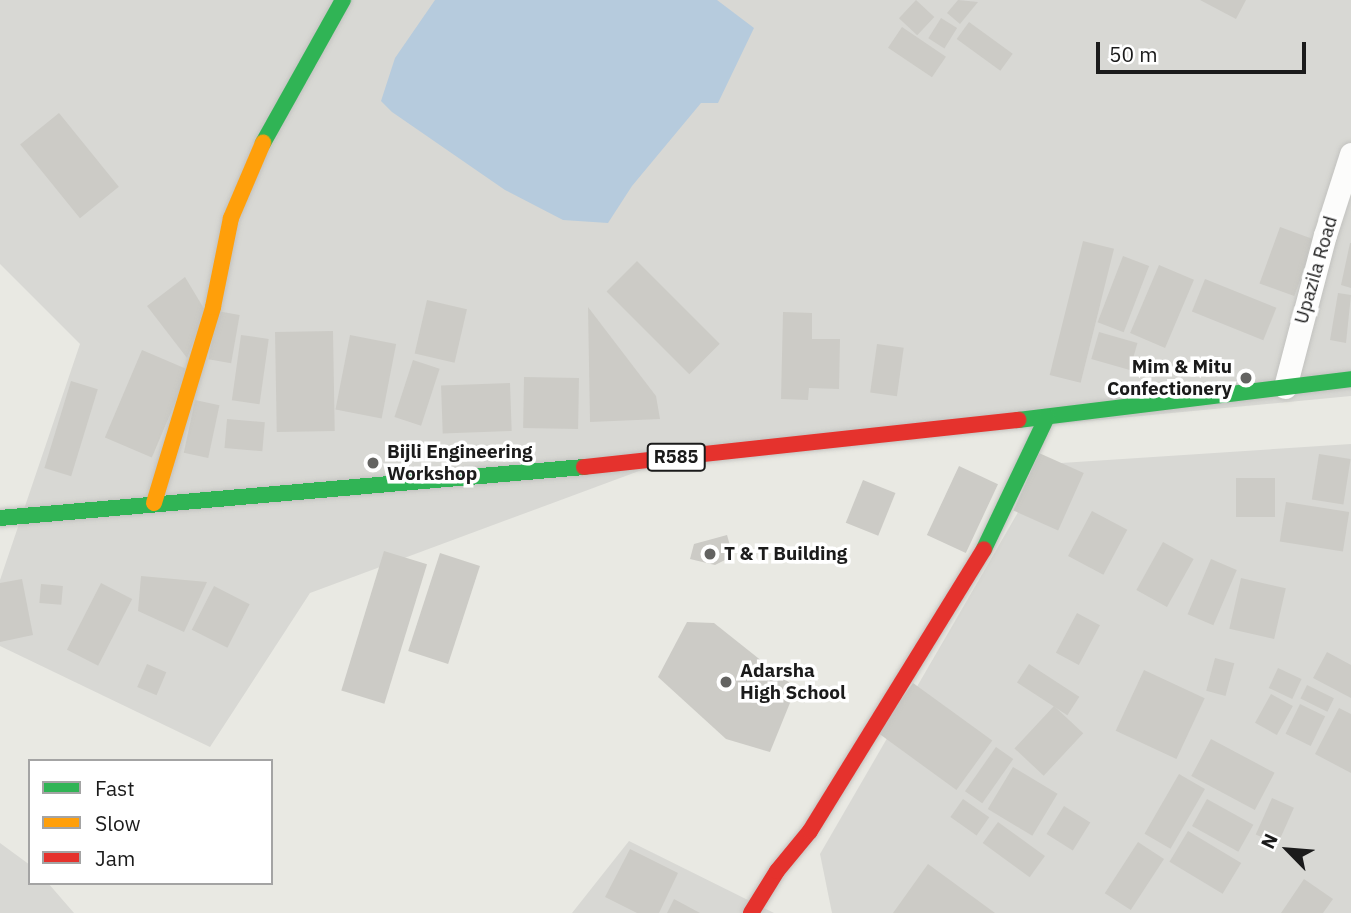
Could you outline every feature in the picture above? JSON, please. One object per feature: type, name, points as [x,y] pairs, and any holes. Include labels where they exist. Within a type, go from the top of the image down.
[{"type":"main road","points":[[155,503],[214,307],[231,218],[267,135],[342,0]]},
{"type":"main road","name":"R585","points":[[0,518],[486,477],[1047,417],[1351,379]]},
{"type":"main road","points":[[751,913],[778,871],[810,831],[975,567],[1047,417]]},
{"type":"street","name":"Upazila Road","points":[[1285,387],[1325,235],[1351,154]]},
{"type":"shaded area","points":[[0,0],[1351,0],[1351,396],[666,461],[310,593],[210,747],[0,646],[0,580],[80,344],[0,264]]},
{"type":"shaded area","points":[[1351,444],[1351,913],[832,913],[820,854],[1046,464]]},
{"type":"shaded area","points":[[629,841],[774,913],[572,913]]},
{"type":"shaded area","points":[[0,843],[28,864],[28,885],[50,885],[74,913],[0,913]]},
{"type":"water","points":[[435,0],[717,0],[754,28],[718,103],[701,103],[632,186],[608,223],[563,220],[505,190],[392,112],[381,101],[395,58]]},
{"type":"building","points":[[916,0],[934,17],[917,35],[899,18]]},
{"type":"building","points":[[958,0],[978,2],[960,24],[947,13]]},
{"type":"building","points":[[1200,0],[1246,0],[1236,19]]},
{"type":"building","points":[[941,18],[957,28],[944,48],[928,38]]},
{"type":"building","points":[[969,22],[1013,54],[1000,71],[957,39]]},
{"type":"building","points":[[902,27],[946,57],[932,77],[888,48]]},
{"type":"building","points":[[59,113],[119,187],[80,218],[20,144]]},
{"type":"building","points":[[1280,227],[1315,240],[1294,296],[1259,283]]},
{"type":"building","points":[[1083,241],[1114,249],[1081,383],[1050,375]]},
{"type":"building","points":[[1351,243],[1351,288],[1341,285]]},
{"type":"building","points":[[1123,256],[1149,266],[1124,332],[1098,322]]},
{"type":"building","points":[[637,261],[720,344],[689,374],[607,291]]},
{"type":"building","points":[[1159,265],[1194,280],[1165,348],[1130,333]]},
{"type":"building","points":[[185,277],[206,312],[187,358],[147,306]]},
{"type":"building","points":[[1205,279],[1276,308],[1263,340],[1192,311]]},
{"type":"building","points":[[1338,293],[1351,295],[1346,343],[1330,340]]},
{"type":"building","points":[[427,300],[467,309],[455,363],[415,354]]},
{"type":"building","points":[[588,307],[656,396],[660,419],[590,422]]},
{"type":"building","points":[[217,311],[240,315],[231,363],[208,359]]},
{"type":"building","points":[[783,312],[812,313],[812,339],[840,339],[839,389],[809,388],[808,400],[781,399]]},
{"type":"building","points":[[333,331],[335,431],[277,432],[275,332]]},
{"type":"building","points":[[1099,332],[1137,343],[1130,370],[1091,359]]},
{"type":"building","points":[[241,335],[269,339],[260,404],[232,400]]},
{"type":"building","points":[[350,335],[396,344],[382,419],[335,410]]},
{"type":"building","points":[[877,344],[904,348],[897,396],[870,393]]},
{"type":"building","points":[[142,350],[189,370],[152,457],[105,437]]},
{"type":"building","points":[[413,360],[440,369],[421,426],[394,417]]},
{"type":"building","points":[[524,377],[579,378],[578,429],[523,428]]},
{"type":"building","points":[[71,381],[98,389],[71,476],[44,468]]},
{"type":"building","points":[[510,383],[512,431],[443,433],[441,385]]},
{"type":"building","points":[[195,400],[219,405],[208,458],[184,453]]},
{"type":"building","points":[[227,419],[265,422],[262,451],[224,448]]},
{"type":"building","points":[[1039,453],[1084,473],[1058,530],[1013,511]]},
{"type":"building","points":[[1319,454],[1351,459],[1343,504],[1312,499]]},
{"type":"building","points":[[959,466],[998,484],[966,553],[927,535]]},
{"type":"building","points":[[1236,478],[1275,478],[1275,517],[1236,517]]},
{"type":"building","points":[[863,480],[895,493],[878,536],[846,523]]},
{"type":"building","points":[[1286,502],[1349,512],[1343,552],[1280,542]]},
{"type":"building","points":[[1092,511],[1127,530],[1103,575],[1068,556]]},
{"type":"building","name":"T & T Building","points":[[727,535],[731,549],[727,559],[715,565],[690,559],[694,544]]},
{"type":"building","points":[[1163,542],[1194,559],[1167,607],[1136,590]]},
{"type":"building","points":[[384,551],[427,564],[384,704],[341,691]]},
{"type":"building","points":[[440,553],[480,566],[448,664],[408,651]]},
{"type":"building","points":[[1211,559],[1237,570],[1213,625],[1188,614]]},
{"type":"building","points":[[141,576],[207,582],[184,632],[138,611]]},
{"type":"building","points":[[1241,578],[1286,588],[1274,639],[1229,629]]},
{"type":"building","points":[[22,579],[33,635],[0,642],[0,583]]},
{"type":"building","points":[[101,583],[132,599],[98,666],[67,650]]},
{"type":"building","points":[[41,584],[63,586],[61,605],[39,603]]},
{"type":"building","points":[[214,586],[250,604],[227,648],[192,630]]},
{"type":"building","points":[[1077,613],[1100,625],[1079,665],[1056,653]]},
{"type":"building","name":"Adarsha High School","points":[[687,622],[714,623],[796,688],[770,752],[726,739],[658,677]]},
{"type":"building","points":[[1327,652],[1351,665],[1351,698],[1313,678]]},
{"type":"building","points":[[1215,658],[1234,663],[1226,696],[1206,691]]},
{"type":"building","points":[[147,664],[166,672],[157,695],[137,687]]},
{"type":"building","points":[[1029,664],[1079,697],[1067,715],[1017,682]]},
{"type":"building","points":[[1278,668],[1302,679],[1292,699],[1269,688]]},
{"type":"building","points":[[1144,670],[1205,698],[1176,759],[1116,731]]},
{"type":"building","points":[[913,683],[992,741],[956,790],[877,732]]},
{"type":"building","points":[[1307,685],[1334,698],[1327,712],[1300,698]]},
{"type":"building","points":[[1271,694],[1293,706],[1277,735],[1255,723]]},
{"type":"building","points":[[1300,704],[1325,716],[1311,746],[1286,734]]},
{"type":"building","points":[[1054,706],[1083,733],[1044,776],[1014,748]]},
{"type":"building","points":[[1339,708],[1351,714],[1351,773],[1315,754]]},
{"type":"building","points":[[1211,739],[1275,773],[1255,810],[1191,776]]},
{"type":"building","points":[[996,747],[1013,759],[982,803],[965,791]]},
{"type":"building","points":[[1013,767],[1058,794],[1032,836],[988,809]]},
{"type":"building","points":[[1179,774],[1205,789],[1170,849],[1144,834]]},
{"type":"building","points":[[1272,798],[1294,808],[1278,844],[1256,835]]},
{"type":"building","points":[[963,799],[989,817],[977,835],[950,817]]},
{"type":"building","points":[[1207,799],[1253,825],[1238,852],[1192,826]]},
{"type":"building","points":[[1064,806],[1090,822],[1073,850],[1047,834]]},
{"type":"building","points":[[998,822],[1045,856],[1030,877],[983,843]]},
{"type":"building","points":[[1188,831],[1241,863],[1223,894],[1169,862]]},
{"type":"building","points":[[1138,842],[1164,859],[1131,910],[1105,893]]},
{"type":"building","points":[[630,849],[678,873],[659,913],[637,913],[605,897]]},
{"type":"building","points":[[928,864],[995,913],[893,913]]},
{"type":"building","points":[[1304,879],[1333,899],[1323,913],[1281,913]]},
{"type":"building","points":[[674,899],[700,913],[667,913]]},
{"type":"traffic: fast","points":[[263,143],[343,0]]},
{"type":"traffic: fast","points":[[1018,420],[1351,379]]},
{"type":"traffic: fast","points":[[984,549],[1047,417]]},
{"type":"traffic: fast","points":[[0,518],[584,467]]},
{"type":"traffic: slow","points":[[154,503],[213,307],[231,218],[263,143]]},
{"type":"traffic: jam","points":[[584,467],[1018,420]]},
{"type":"traffic: jam","points":[[751,913],[777,871],[810,831],[984,549]]},
{"type":"place","name":"Mim & Mitu Confectionery","points":[[1246,378]]},
{"type":"place","name":"Bijli Engineering Workshop","points":[[373,463]]},
{"type":"place","name":"T & T Building","points":[[710,554]]},
{"type":"place","name":"Adarsha High School","points":[[726,682]]}]
